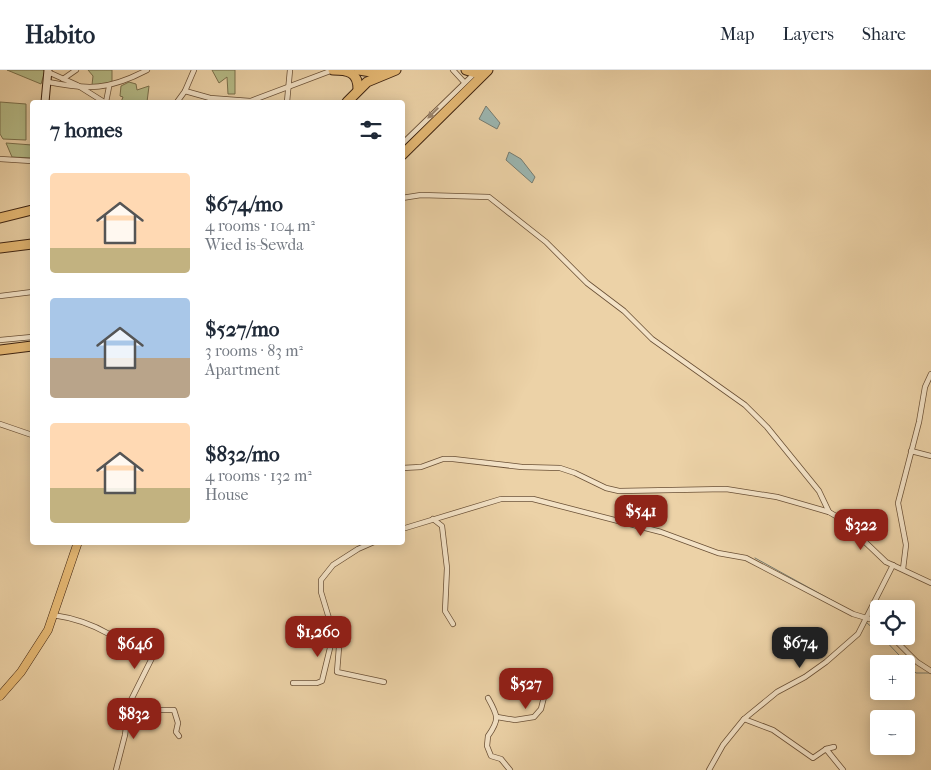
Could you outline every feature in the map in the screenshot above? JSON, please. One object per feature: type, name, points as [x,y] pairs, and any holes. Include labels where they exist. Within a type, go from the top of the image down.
[{"type":"highway","points":[[334,70],[349,71],[353,74],[358,82],[358,89]]},
{"type":"highway","points":[[359,70],[383,74]]},
{"type":"highway","points":[[349,100],[358,89],[383,74],[396,70]]},
{"type":"highway","points":[[405,152],[488,70]]},
{"type":"highway","points":[[0,218],[30,209]]},
{"type":"highway","points":[[0,248],[30,244]]},
{"type":"highway","points":[[0,350],[30,346]]},
{"type":"main road","points":[[0,696],[41,644],[77,545]]},
{"type":"street","points":[[63,79],[76,70]]},
{"type":"street","points":[[48,82],[81,89],[109,87],[147,70]]},
{"type":"street","points":[[178,100],[185,91],[193,70]]},
{"type":"street","points":[[286,100],[290,70]]},
{"type":"street","points":[[254,100],[334,70]]},
{"type":"street","points":[[46,100],[48,71],[101,100]]},
{"type":"street","points":[[454,71],[464,82]]},
{"type":"street","points":[[405,141],[474,71]]},
{"type":"street","points":[[106,100],[109,87]]},
{"type":"street","points":[[185,91],[210,98],[230,100]]},
{"type":"street","points":[[0,160],[30,160]]},
{"type":"street","points":[[405,198],[421,195],[489,197],[546,242],[587,282],[624,311],[652,339],[745,406],[767,427],[819,491],[829,512]]},
{"type":"street","points":[[0,296],[30,292]]},
{"type":"street","points":[[0,340],[30,337]]},
{"type":"street","points":[[903,569],[906,545],[898,503],[926,387],[931,374]]},
{"type":"street","points":[[0,424],[30,434]]},
{"type":"street","points":[[911,452],[931,456]]},
{"type":"street","points":[[405,468],[421,467],[438,460],[448,459],[522,467],[560,468],[612,490],[726,489],[777,497],[829,512],[841,519],[886,562],[931,583]]},
{"type":"street","points":[[405,528],[508,497],[538,500],[661,532],[718,553],[746,558],[853,614],[870,619]]},
{"type":"street","points":[[433,519],[442,526],[447,568],[445,611],[453,624]]},
{"type":"street","points":[[340,632],[331,625],[321,592],[320,580],[333,566],[367,545]]},
{"type":"street","points":[[709,770],[723,745],[744,719],[777,692],[805,677],[826,662],[858,634],[893,565]]},
{"type":"street","points":[[53,615],[72,617],[92,624],[109,634],[121,632],[154,650],[153,656],[128,704],[125,735],[116,770]]},
{"type":"street","points":[[340,632],[338,674],[384,682]]},
{"type":"street","points":[[293,683],[317,683],[322,680],[331,644],[340,632]]},
{"type":"street","points":[[900,645],[931,671]]},
{"type":"street","points":[[497,718],[516,720],[534,717],[541,709],[546,689]]},
{"type":"street","points":[[488,698],[497,718],[496,726],[488,736],[487,746],[491,756],[501,759],[510,770]]},
{"type":"street","points":[[128,704],[150,710],[174,710],[178,723],[176,732],[179,736]]},
{"type":"street","points":[[744,719],[773,730],[813,758],[826,749],[834,747]]},
{"type":"street","points":[[826,749],[843,770]]},
{"type":"green space","points":[[7,70],[43,70],[45,71],[41,84]]},
{"type":"green space","points":[[88,70],[112,70],[112,84],[92,85],[93,76]]},
{"type":"green space","points":[[212,70],[235,70],[235,94],[228,94],[227,77],[219,83]]},
{"type":"green space","points":[[129,82],[136,84],[137,90],[149,86],[147,100],[122,100],[123,97],[120,96],[121,86]]},
{"type":"green space","points":[[0,102],[26,104],[26,140],[3,139],[0,134]]},
{"type":"green space","points":[[6,143],[30,145],[30,158],[12,157]]},
{"type":"water","points":[[486,106],[500,123],[497,129],[479,119]]},
{"type":"water","points":[[509,152],[521,159],[535,177],[532,183],[506,160]]},
{"type":"waterway","points":[[755,558],[844,607]]},
{"type":"waterway","points":[[866,622],[870,626]]},
{"type":"waterway","points":[[890,645],[916,673],[931,673]]}]
